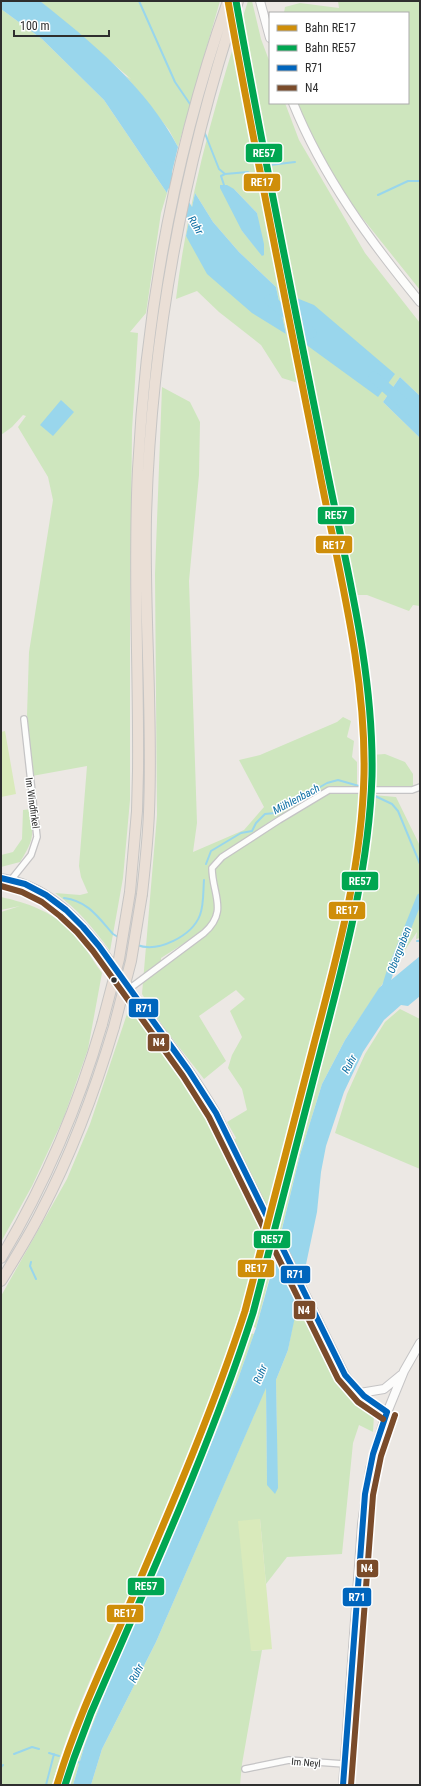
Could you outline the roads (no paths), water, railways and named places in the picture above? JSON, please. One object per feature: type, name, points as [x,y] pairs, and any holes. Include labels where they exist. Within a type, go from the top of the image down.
[{"type":"highway","points":[[1,1258],[30,1206],[60,1145],[82,1090],[102,1024],[119,959],[130,892],[137,803],[138,723],[136,541],[141,414],[154,308],[174,194],[198,97],[228,1]]},
{"type":"highway","points":[[1,1281],[41,1212],[68,1156],[92,1096],[114,1027],[131,961],[142,894],[149,810],[146,518],[152,416],[162,321],[179,220],[208,96],[238,1]]},
{"type":"main road","points":[[260,1],[269,34]]},
{"type":"main road","points":[[293,104],[305,133],[339,192],[374,244],[420,302]]},
{"type":"main road","points":[[1,878],[11,880],[40,891],[69,913],[94,941],[129,989],[210,1102],[256,1192],[329,1345],[345,1375],[360,1393],[387,1412]]},
{"type":"main road","points":[[343,1785],[365,1494],[373,1454],[387,1412],[404,1371],[420,1342]]},
{"type":"main road","points":[[360,1393],[384,1389],[404,1371]]},
{"type":"street","name":"Im Windfirkel","points":[[11,880],[31,855],[37,837],[24,719]]},
{"type":"street","points":[[129,989],[196,939],[211,925],[217,915],[218,908],[212,868],[222,857],[329,790],[405,790],[420,787]]},
{"type":"street","name":"Im Neyl","points":[[245,1769],[289,1760],[344,1764]]},
{"type":"water","points":[[1,1],[40,1],[117,67],[151,105],[178,147],[167,193],[104,100],[42,39],[1,9]]},
{"type":"water","points":[[220,185],[227,185],[234,189],[257,213],[264,244],[264,255],[262,256],[242,231],[220,188]]},
{"type":"water","points":[[195,193],[213,222],[239,252],[276,287],[286,334],[252,313],[207,274],[186,236]]},
{"type":"water","points":[[294,297],[314,305],[395,374],[378,397],[301,341]]},
{"type":"water","points":[[400,377],[420,396],[420,438],[383,402]]},
{"type":"water","points":[[61,400],[74,412],[53,436],[40,425]]},
{"type":"water","points":[[420,956],[420,996],[408,1006],[401,1005],[384,1020],[363,1052],[344,1092],[326,1146],[321,1172],[317,1212],[288,1350],[276,1380],[278,1488],[275,1494],[267,1485],[266,1388],[156,1642],[102,1749],[91,1785],[73,1785],[85,1744],[161,1550],[198,1475],[238,1379],[256,1328],[271,1274],[300,1155],[322,1084],[345,1040],[379,988]]},
{"type":"waterway","points":[[139,1],[175,82],[192,107]]},
{"type":"waterway","points":[[204,131],[219,169],[225,174]]},
{"type":"waterway","points":[[270,165],[295,162]]},
{"type":"waterway","name":"Ruhr","points":[[162,167],[198,228]]},
{"type":"waterway","points":[[224,185],[221,176],[225,174],[248,172]]},
{"type":"waterway","points":[[378,195],[408,181],[420,181]]},
{"type":"waterway","name":"Ruhr","points":[[270,300],[311,333]]},
{"type":"waterway","name":"Ruhr","points":[[374,377],[420,418]]},
{"type":"waterway","name":"Mühlenbach","points":[[206,864],[211,851],[241,833],[252,831],[256,823],[265,814],[275,813],[327,783],[338,780],[359,786]]},
{"type":"waterway","name":"Mühlenbach","points":[[375,796],[392,804],[398,811],[420,864]]},
{"type":"waterway","name":"Mühlenbach","points":[[137,945],[145,947],[164,945],[190,930],[200,915],[203,902],[204,880]]},
{"type":"waterway","name":"Mühlenbach","points":[[1,886],[24,891],[44,902]]},
{"type":"waterway","name":"Obergraben","points":[[385,988],[420,897]]},
{"type":"waterway","name":"Mühlenbach","points":[[64,898],[80,902],[86,906],[113,934],[118,937]]},
{"type":"waterway","name":"Obergraben","points":[[402,943],[407,942]]},
{"type":"waterway","points":[[31,1262],[30,1266],[36,1279]]},
{"type":"waterway","points":[[14,1754],[32,1747],[39,1749]]},
{"type":"waterway","points":[[49,1753],[59,1756]]},
{"type":"waterway","points":[[46,1785],[54,1754]]},
{"type":"waterway","points":[[74,1761],[81,1763]]},
{"type":"rail line","name":"RE17","points":[[57,1785],[71,1742],[88,1700],[188,1466],[218,1389],[245,1311],[331,978],[347,911],[359,843],[364,774],[363,735],[356,659],[342,582],[272,235],[228,1]]},
{"type":"rail line","name":"RE57","points":[[65,1785],[91,1713],[156,1565],[217,1415],[253,1313],[347,946],[361,878],[370,810],[372,776],[369,699],[358,622],[280,236],[236,1]]}]
